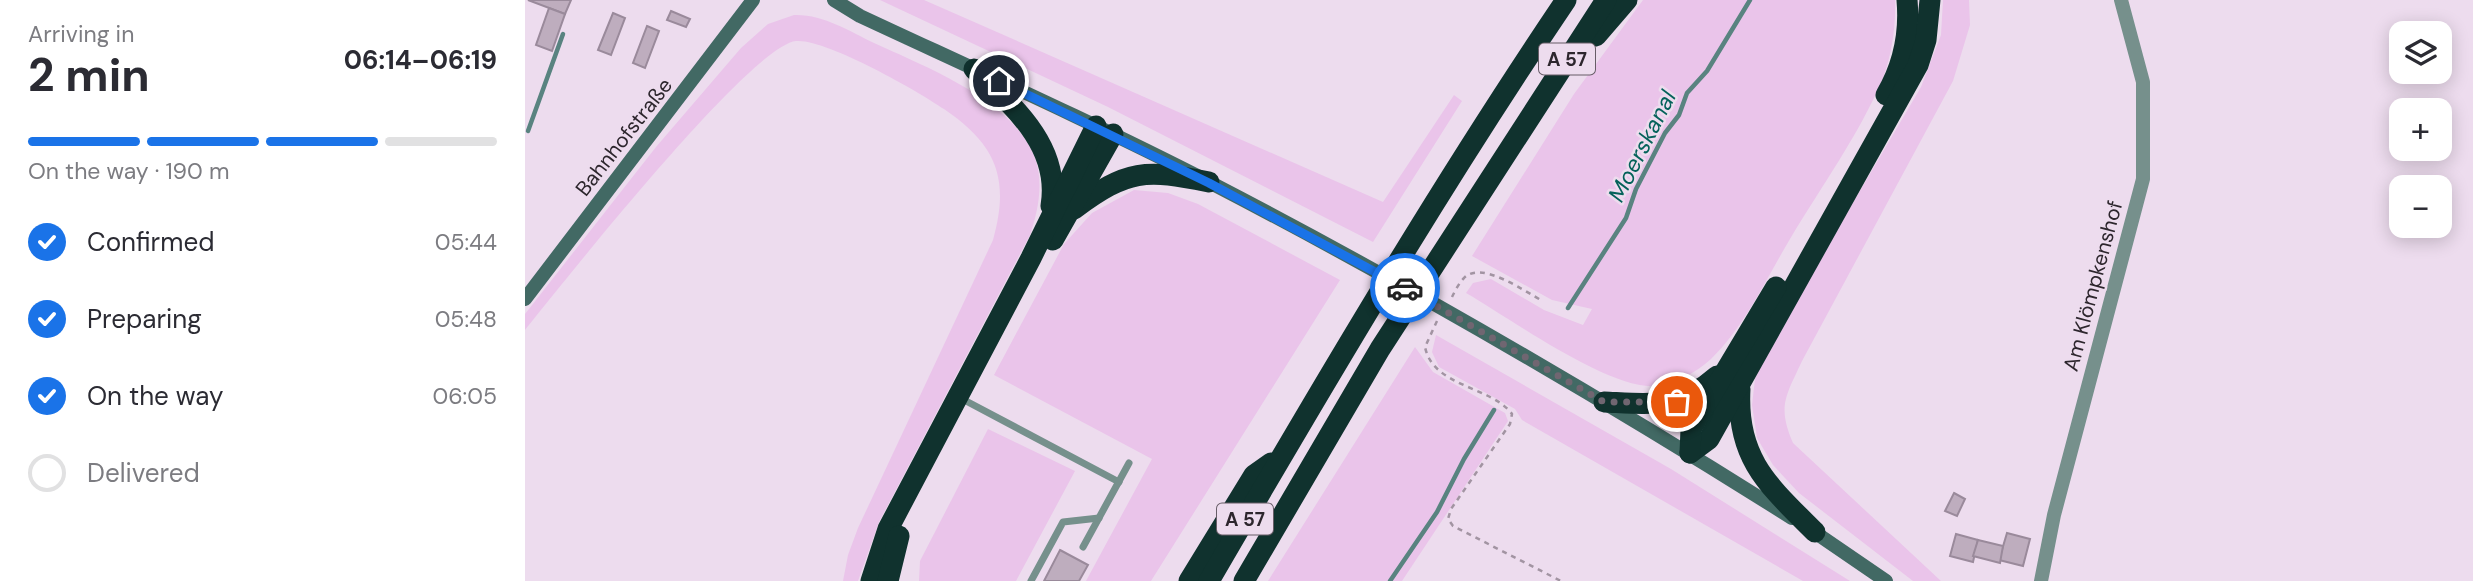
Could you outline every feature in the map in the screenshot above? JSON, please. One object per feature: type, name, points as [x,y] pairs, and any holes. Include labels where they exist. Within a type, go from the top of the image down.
[{"type":"highway","name":"A 57","points":[[1209,581],[1282,456],[1516,74],[1566,0]]},
{"type":"highway","name":"A 57","points":[[1244,581],[1366,370],[1606,0]]},
{"type":"highway","points":[[1527,119],[1627,0]]},
{"type":"highway","points":[[1690,453],[1691,429],[1894,82],[1907,38],[1906,0]]},
{"type":"highway","points":[[1690,453],[1709,439],[1918,65],[1926,40],[1930,0]]},
{"type":"highway","points":[[974,69],[1025,120],[1047,155],[1052,179],[1047,225]]},
{"type":"highway","points":[[888,581],[893,554],[911,506],[1070,212],[1104,130]]},
{"type":"highway","points":[[871,581],[888,529],[1047,225],[1104,130]]},
{"type":"highway","points":[[1070,212],[1092,195],[1131,175],[1149,173],[1209,183]]},
{"type":"highway","points":[[1604,402],[1677,402],[1701,390],[1733,359]]},
{"type":"highway","points":[[1740,384],[1739,413],[1743,438],[1754,466],[1770,488],[1815,532]]},
{"type":"highway","points":[[1189,581],[1254,475],[1282,456]]},
{"type":"main road","name":"Bahnhofstraße","points":[[525,299],[753,0]]},
{"type":"main road","points":[[834,0],[860,16],[1104,130],[1328,245],[1472,325],[1690,453],[1815,532],[1886,581]]},
{"type":"main road","points":[[841,0],[860,16]]},
{"type":"street","name":"Am Klömpkenshof","points":[[2041,581],[2054,515],[2143,179],[2143,82],[2120,0]]},
{"type":"lane","points":[[966,401],[1119,482]]},
{"type":"lane","points":[[1083,547],[1129,463]]},
{"type":"lane","points":[[1031,581],[1063,523],[1099,518]]},
{"type":"path","points":[[1451,298],[1464,277],[1473,272],[1482,272],[1541,300]]},
{"type":"path","points":[[1439,318],[1426,340],[1429,357],[1457,382],[1512,414],[1510,424],[1451,509],[1448,519],[1453,526],[1560,581]]},
{"type":"shaded area","points":[[880,0],[924,0],[1383,202],[1454,95],[1462,101],[1373,242],[1108,107]]},
{"type":"shaded area","points":[[1643,0],[1895,0],[1891,50],[1883,78],[1851,140],[1754,302],[1734,332],[1711,359],[1685,377],[1655,386],[1635,384],[1612,377],[1586,365],[1466,293],[1473,283],[1491,279],[1544,310],[1583,325],[1592,309],[1552,300],[1472,256],[1574,94]]},
{"type":"shaded area","points":[[1943,0],[1969,0],[1970,25],[1953,81],[1802,361],[1785,401],[1785,420],[1793,443],[1941,581],[1913,581],[1799,493],[1773,465],[1757,438],[1752,405],[1755,379],[1770,344],[1921,87],[1941,35]]},
{"type":"shaded area","points":[[794,15],[815,17],[835,24],[939,73],[984,100],[1020,132],[1032,151],[1038,172],[1038,204],[1030,235],[879,522],[858,581],[843,581],[848,555],[858,528],[993,240],[998,218],[999,181],[995,165],[987,150],[962,122],[931,101],[849,56],[810,42],[796,41],[773,53],[700,122],[615,219],[525,330],[525,314],[656,147],[741,48],[768,24]]},
{"type":"shaded area","points":[[1134,190],[1168,193],[1198,204],[1340,280],[1151,581],[1086,581],[1152,459],[994,375],[1064,244],[1092,213]]},
{"type":"shaded area","points":[[1436,335],[1671,469],[1850,581],[1803,581],[1522,420],[1515,409],[1439,367],[1432,352]]},
{"type":"shaded area","points":[[1415,347],[1433,372],[1505,413],[1508,421],[1402,581],[1268,581]]},
{"type":"shaded area","points":[[988,429],[1075,471],[1016,581],[919,581],[920,561]]},
{"type":"building","points":[[528,0],[571,0],[565,14]]},
{"type":"building","points":[[549,8],[565,14],[552,51],[536,45]]},
{"type":"building","points":[[671,11],[690,19],[686,27],[667,20]]},
{"type":"building","points":[[613,13],[625,18],[611,55],[598,50]]},
{"type":"building","points":[[647,26],[659,31],[645,68],[633,63]]},
{"type":"building","points":[[1954,493],[1965,499],[1957,516],[1945,511]]},
{"type":"building","points":[[2007,533],[2030,539],[2023,566],[1999,560]]},
{"type":"building","points":[[1956,534],[1978,540],[1973,562],[1950,556]]},
{"type":"building","points":[[1978,540],[2003,546],[2000,563],[1973,556]]},
{"type":"building","points":[[1060,550],[1088,565],[1079,581],[1044,581]]},
{"type":"waterway","name":"Moerskanal","points":[[1568,308],[1626,218],[1636,189],[1665,133],[1679,115],[1687,93],[1707,71],[1750,0]]},
{"type":"waterway","points":[[528,131],[563,34]]},
{"type":"waterway","name":"Moerskanal","points":[[1390,581],[1437,512],[1464,459],[1494,410]]},
{"type":"way so far","points":[[1405,288],[1604,402],[1677,402]]},
{"type":"route","points":[[999,81],[1113,134],[1328,245],[1405,288]]}]
